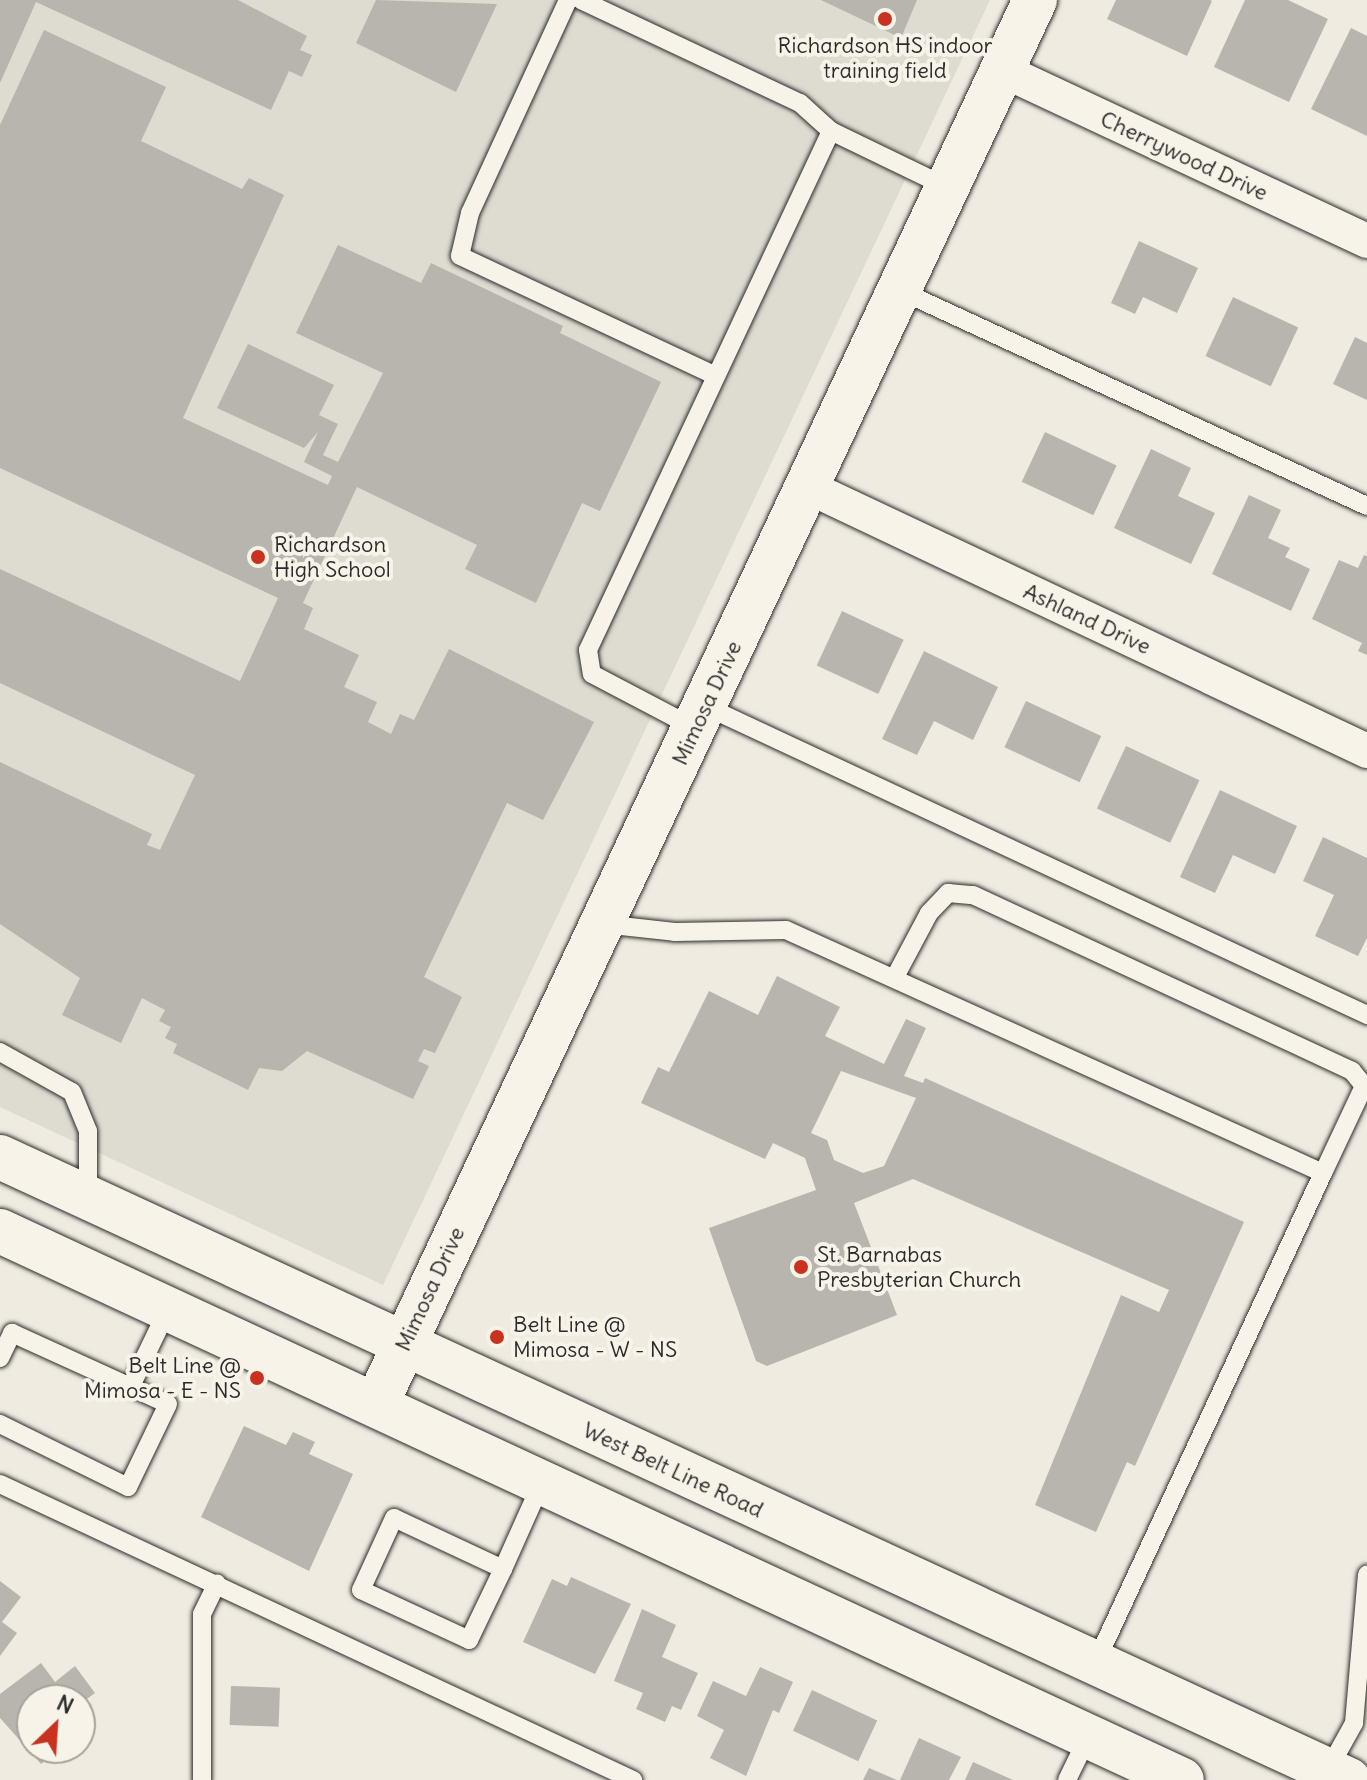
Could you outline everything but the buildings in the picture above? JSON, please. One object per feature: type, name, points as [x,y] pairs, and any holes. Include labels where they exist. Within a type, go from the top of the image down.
[{"type":"main road","name":"Mimosa Drive","points":[[376,1405],[1035,0]]},
{"type":"main road","name":"West Belt Line Road","points":[[0,1157],[1334,1777]]},
{"type":"main road","points":[[61,1259],[88,1198]]},
{"type":"main road","points":[[0,1231],[1182,1780]]},
{"type":"street","name":"Cherrywood Drive","points":[[1002,70],[1367,241]]},
{"type":"street","name":"Ashland Drive","points":[[808,487],[1367,751]]},
{"type":"lane","points":[[568,0],[470,213],[460,256],[714,375]]},
{"type":"lane","points":[[581,0],[800,103],[831,131],[947,187]]},
{"type":"lane","points":[[831,131],[714,375],[588,650],[592,674],[700,717],[1367,1015]]},
{"type":"lane","points":[[899,290],[1367,506]]},
{"type":"lane","points":[[895,977],[929,913],[948,893],[987,902],[1352,1071],[1364,1086],[1093,1667]]},
{"type":"lane","points":[[603,924],[675,932],[786,930],[1323,1173]]},
{"type":"lane","points":[[0,1052],[54,1078],[83,1110],[88,1198]]},
{"type":"lane","points":[[131,1386],[168,1309]]},
{"type":"lane","points":[[0,1358],[12,1333],[168,1404],[128,1487],[0,1424]]},
{"type":"lane","points":[[0,1484],[633,1780]]},
{"type":"lane","points":[[503,1569],[394,1518],[361,1590],[469,1640],[503,1569],[541,1484]]},
{"type":"lane","points":[[1334,1777],[1354,1723],[1367,1575]]},
{"type":"lane","points":[[202,1780],[202,1614],[217,1583]]},
{"type":"lane","points":[[1067,1780],[1088,1737]]},
{"type":"shaded area","points":[[0,0],[990,0],[383,1285],[0,1107]]},
{"type":"place","name":"Richardson HS indoor training field","points":[[885,19]]},
{"type":"place","name":"Richardson High School","points":[[258,557]]},
{"type":"place","name":"St. Barnabas Presbyterian Church","points":[[801,1267]]},
{"type":"place","name":"Belt Line @ Mimosa - W - NS","points":[[497,1337]]},
{"type":"place","name":"Belt Line @ Mimosa - E - NS","points":[[257,1378]]}]
